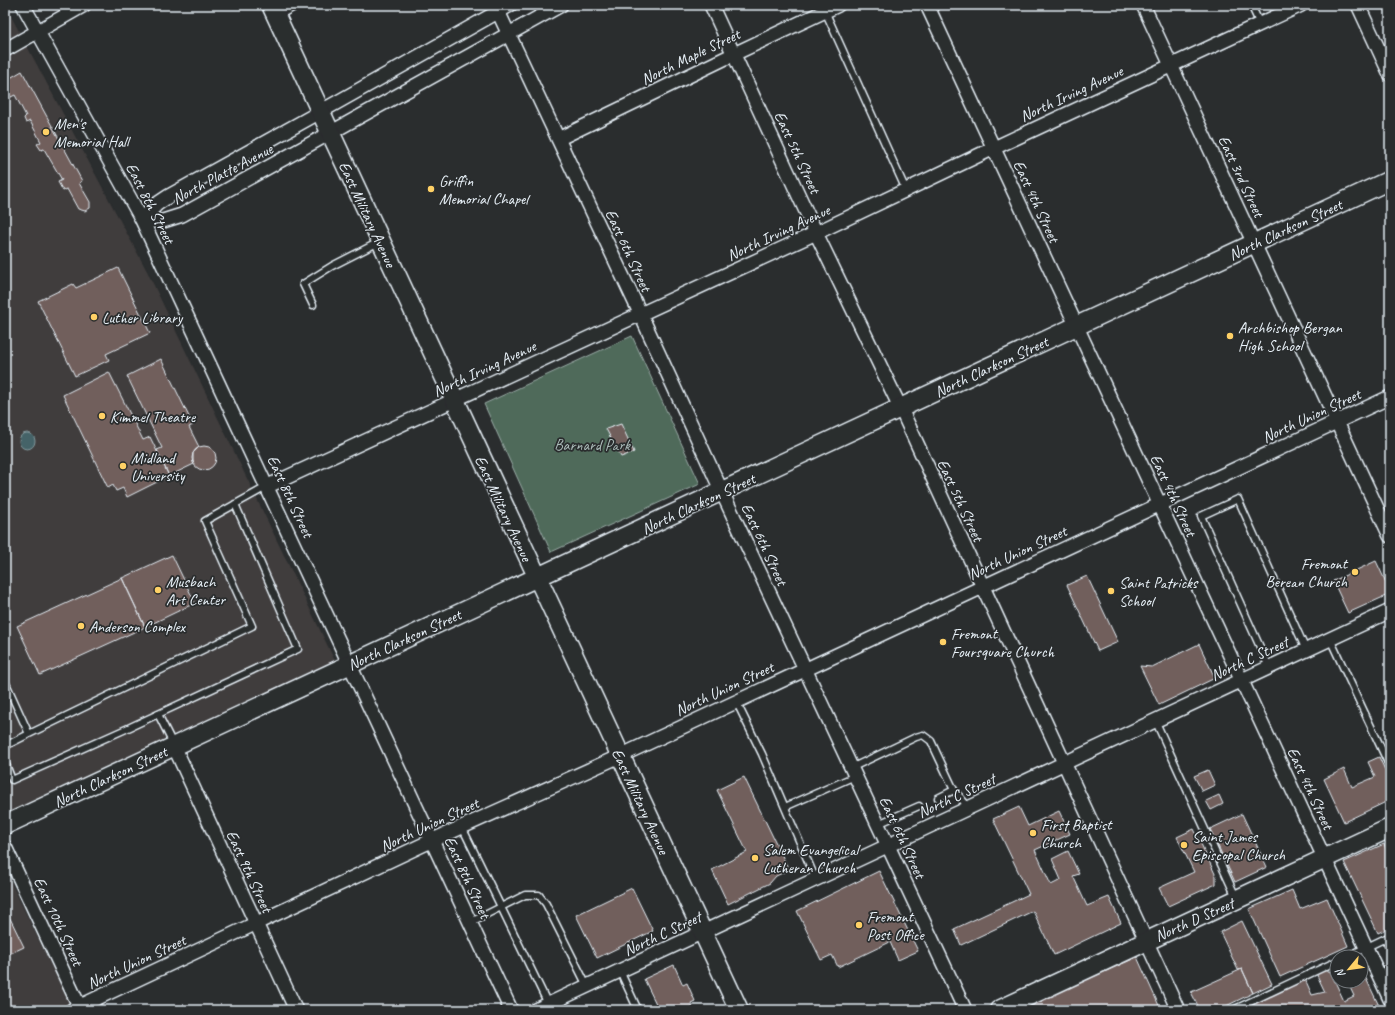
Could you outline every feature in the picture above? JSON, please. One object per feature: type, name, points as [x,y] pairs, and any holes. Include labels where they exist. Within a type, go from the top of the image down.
[{"type":"main road","name":"East Military Avenue","points":[[274,11],[739,1010]]},
{"type":"main road","name":"North Clarkson Street","points":[[5,825],[1390,180]]},
{"type":"main road","name":"North D Street","points":[[999,1010],[1146,940],[1390,828]]},
{"type":"street","name":"East 8th Street","points":[[24,5],[142,220],[268,486],[511,1010]]},
{"type":"street","points":[[5,50],[84,5]]},
{"type":"street","name":"North Platte Avenue","points":[[142,220],[157,204],[169,196],[320,112],[497,8],[510,5]]},
{"type":"street","name":"North Platte Avenue","points":[[142,220],[163,221],[182,215],[331,134],[561,5]]},
{"type":"street","name":"East 5th Street","points":[[711,5],[816,233],[901,409],[1178,1010]]},
{"type":"street","name":"North Maple Street","points":[[558,139],[838,5]]},
{"type":"street","name":"East 4th Street","points":[[927,5],[1390,999]]},
{"type":"street","name":"East 3rd Street","points":[[1143,5],[1390,536]]},
{"type":"street","name":"North Irving Avenue","points":[[268,486],[816,233],[1301,5]]},
{"type":"street","points":[[1358,5],[1390,74]]},
{"type":"street","name":"East 6th Street","points":[[497,8],[965,1010]]},
{"type":"street","name":"North Union Street","points":[[78,1009],[255,923],[432,840],[620,756],[805,668],[1390,397]]},
{"type":"street","name":"North C Street","points":[[536,1010],[1390,611]]},
{"type":"street","name":"East 9th Street","points":[[174,746],[296,1010]]},
{"type":"street","name":"East 10th Street","points":[[5,847],[78,1009]]},
{"type":"lane","points":[[274,11],[298,5]]},
{"type":"lane","points":[[1251,5],[1260,24]]},
{"type":"lane","points":[[825,11],[906,190]]},
{"type":"lane","points":[[313,305],[302,284],[332,266],[381,241]]},
{"type":"lane","points":[[5,746],[252,626],[205,521],[268,486]]},
{"type":"lane","points":[[1270,667],[1201,516],[1238,499],[1306,650]]},
{"type":"lane","points":[[5,762],[12,780],[298,649],[235,504]]},
{"type":"lane","points":[[1330,639],[1390,767]]},
{"type":"lane","points":[[5,681],[29,734]]},
{"type":"lane","points":[[736,701],[762,754],[816,880]]},
{"type":"lane","points":[[158,714],[174,746]]},
{"type":"lane","points":[[1155,720],[1237,899]]},
{"type":"lane","points":[[785,807],[916,737],[923,735],[931,741],[936,748],[954,790],[969,808]]},
{"type":"lane","points":[[938,798],[954,790]]},
{"type":"lane","points":[[878,824],[919,806]]},
{"type":"lane","points":[[462,827],[548,1004]]},
{"type":"lane","points":[[470,922],[525,895],[539,895],[546,904],[587,986]]},
{"type":"lane","points":[[1362,949],[1390,936]]},
{"type":"lane","points":[[1233,1010],[1329,965]]},
{"type":"lane","points":[[620,971],[638,1010]]},
{"type":"shaded area","name":"Midland University","points":[[5,5],[147,271],[335,661],[5,815]]},
{"type":"shaded area","points":[[5,870],[70,1004],[56,1010],[5,1010]]},
{"type":"green space","name":"Barnard Park","points":[[632,336],[700,484],[551,552],[484,404]]},
{"type":"water","points":[[27,433],[34,438],[35,441],[30,448],[27,449],[20,444],[19,441],[24,434]]},
{"type":"building","name":"Men's Memorial Hall","points":[[22,71],[82,181],[79,183],[90,202],[90,208],[85,211],[78,209],[67,189],[63,191],[58,182],[62,180],[44,149],[41,150],[37,144],[41,142],[30,121],[26,123],[24,118],[26,116],[15,95],[5,100],[5,81]]},
{"type":"building","name":"Luther Library","points":[[118,268],[150,333],[106,354],[109,360],[75,376],[38,301],[73,284],[76,288]]},
{"type":"building","points":[[161,359],[193,425],[189,427],[199,447],[193,453],[194,464],[169,476],[157,450],[162,448],[127,376]]},
{"type":"building","name":"Kimmel Theatre","points":[[109,372],[143,440],[150,437],[169,476],[127,497],[123,488],[116,491],[113,485],[108,488],[63,395]]},
{"type":"building","points":[[621,424],[634,452],[621,457],[606,429]]},
{"type":"building","points":[[204,446],[209,447],[215,453],[215,463],[209,469],[204,470],[199,469],[193,463],[192,458],[193,453],[199,447]]},
{"type":"building","name":"Musbach Art Center","points":[[172,555],[195,603],[145,627],[122,578]]},
{"type":"building","points":[[1376,561],[1390,594],[1348,613],[1333,581]]},
{"type":"building","points":[[1087,576],[1118,642],[1098,651],[1067,585]]},
{"type":"building","name":"Anderson Complex","points":[[122,578],[145,627],[40,675],[17,626]]},
{"type":"building","points":[[1199,644],[1215,678],[1159,705],[1140,666],[1152,667]]},
{"type":"building","points":[[1379,757],[1390,781],[1390,800],[1344,822],[1324,779],[1344,769],[1352,787],[1375,777],[1368,762]]},
{"type":"building","points":[[1208,770],[1215,785],[1202,791],[1194,776]]},
{"type":"building","points":[[744,777],[789,870],[776,876],[770,883],[728,904],[712,870],[747,852],[717,790]]},
{"type":"building","points":[[1219,795],[1223,804],[1211,810],[1206,801]]},
{"type":"building","points":[[1019,807],[1028,826],[1059,811],[1070,834],[1035,850],[1051,885],[1061,880],[1052,859],[1068,851],[1079,874],[1073,876],[1087,906],[1109,897],[1121,923],[1054,955],[1033,911],[961,945],[954,929],[1029,894],[993,819]]},
{"type":"building","points":[[1242,814],[1267,867],[1235,882],[1210,829]]},
{"type":"building","points":[[1194,829],[1216,876],[1216,884],[1168,906],[1159,888],[1194,872],[1177,837]]},
{"type":"building","points":[[1384,844],[1390,858],[1390,927],[1378,933],[1344,862]]},
{"type":"building","points":[[879,871],[918,951],[898,960],[890,942],[838,967],[832,955],[821,960],[797,911]]},
{"type":"building","points":[[632,888],[653,931],[597,958],[576,915]]},
{"type":"building","points":[[1292,890],[1300,909],[1327,898],[1348,946],[1341,949],[1329,949],[1329,955],[1280,977],[1249,909]]},
{"type":"building","points":[[5,908],[24,947],[5,956]]},
{"type":"building","points":[[1242,921],[1272,984],[1253,993],[1242,969],[1238,970],[1220,932]]},
{"type":"building","points":[[1390,941],[1390,959],[1383,944]]},
{"type":"building","points":[[1137,957],[1161,1010],[1019,1010]]},
{"type":"building","points":[[674,965],[683,985],[687,983],[695,1001],[691,1003],[694,1010],[659,1010],[644,979]]},
{"type":"building","points":[[1242,969],[1253,993],[1218,1010],[1200,1010],[1191,992]]},
{"type":"building","points":[[1315,971],[1329,971],[1329,989],[1338,989],[1344,1001],[1354,996],[1351,989],[1369,989],[1369,985],[1381,1010],[1256,1010],[1253,1004],[1305,979],[1312,995],[1325,992]]},
{"type":"building","points":[[1253,1004],[1256,1010],[1240,1010]]},
{"type":"place","name":"Men's Memorial Hall","points":[[46,132]]},
{"type":"place","name":"Griffin Memorial Chapel","points":[[431,189]]},
{"type":"place","name":"Luther Library","points":[[94,317]]},
{"type":"place","name":"Archbishop Bergan High School","points":[[1230,336]]},
{"type":"place","name":"Kimmel Theatre","points":[[102,416]]},
{"type":"place","name":"Midland University","points":[[123,466]]},
{"type":"place","name":"Fremont Berean Church","points":[[1355,572]]},
{"type":"place","name":"Musbach Art Center","points":[[158,590]]},
{"type":"place","name":"Saint Patricks School","points":[[1111,591]]},
{"type":"place","name":"Anderson Complex","points":[[81,626]]},
{"type":"place","name":"Fremont Foursquare Church","points":[[943,642]]},
{"type":"place","name":"First Baptist Church","points":[[1033,833]]},
{"type":"place","name":"Saint James Episcopal Church","points":[[1184,845]]},
{"type":"place","name":"Salem Evangelical Lutheran Church","points":[[755,858]]},
{"type":"place","name":"Fremont Post Office","points":[[859,925]]}]
